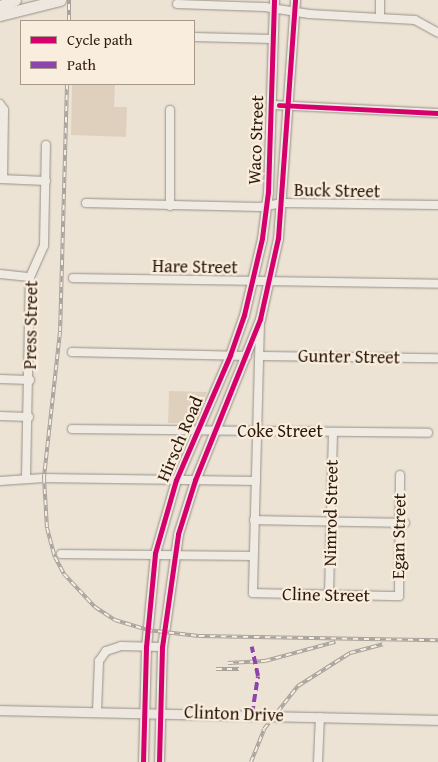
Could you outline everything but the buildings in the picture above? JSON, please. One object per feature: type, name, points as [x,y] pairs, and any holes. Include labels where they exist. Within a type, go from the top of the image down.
[{"type":"highway","points":[[0,6],[15,0]]},
{"type":"highway","points":[[0,14],[60,0]]},
{"type":"main road","name":"Waco Street","points":[[270,279],[283,203],[295,0]]},
{"type":"main road","name":"Waco Street","points":[[254,281],[266,206],[272,105],[274,4]]},
{"type":"main road","name":"Hirsch Road","points":[[158,762],[162,647],[174,553],[194,480],[247,356],[260,319],[270,279]]},
{"type":"main road","name":"Hirsch Road","points":[[143,762],[146,646],[155,553],[176,480],[230,355],[254,281]]},
{"type":"main road","name":"Clinton Drive","points":[[0,710],[144,711],[438,720]]},
{"type":"street","points":[[380,0],[380,16]]},
{"type":"street","points":[[177,4],[274,4],[294,11],[415,20],[438,34]]},
{"type":"street","points":[[195,37],[272,40]]},
{"type":"street","points":[[1,105],[1,179],[46,181]]},
{"type":"street","points":[[272,105],[438,113]]},
{"type":"street","points":[[170,110],[170,206]]},
{"type":"street","name":"Press Street","points":[[26,478],[30,380],[30,277],[43,252],[46,145]]},
{"type":"street","name":"Buck Street","points":[[86,203],[170,206],[266,206],[283,203],[438,205]]},
{"type":"street","points":[[0,274],[30,277]]},
{"type":"street","name":"Hare Street","points":[[74,278],[254,281],[270,279],[437,284]]},
{"type":"street","points":[[60,554],[174,553],[253,556],[261,356],[260,319]]},
{"type":"street","points":[[72,352],[247,356]]},
{"type":"street","name":"Gunter Street","points":[[261,356],[437,358]]},
{"type":"street","points":[[0,378],[30,380]]},
{"type":"street","points":[[0,416],[28,417]]},
{"type":"street","name":"Coke Street","points":[[72,429],[196,432],[428,433]]},
{"type":"street","name":"Nimrod Street","points":[[329,595],[333,432]]},
{"type":"street","name":"Egan Street","points":[[399,596],[402,523],[400,475]]},
{"type":"street","points":[[0,481],[26,478],[256,481]]},
{"type":"street","points":[[254,520],[402,523]]},
{"type":"street","name":"Cline Street","points":[[253,556],[253,593],[399,596]]},
{"type":"street","points":[[96,711],[102,655],[121,646],[162,647]]},
{"type":"street","points":[[318,762],[320,717]]},
{"type":"shaded area","points":[[72,85],[115,85],[114,107],[127,107],[126,137],[71,135]]},
{"type":"shaded area","points":[[169,391],[207,392],[192,423],[168,423]]},
{"type":"railway","points":[[69,0],[69,20]]},
{"type":"railway","points":[[67,85],[60,332],[44,478],[47,528],[55,557],[64,574],[95,607],[115,620],[147,630],[199,636],[438,640]]},
{"type":"railway","points":[[228,663],[265,661],[335,642]]},
{"type":"railway","points":[[251,762],[264,729],[298,686],[350,653],[383,644]]},
{"type":"railway","points":[[216,669],[239,669]]},
{"type":"marked path","points":[[252,647],[258,676],[252,714]]},
{"type":"cycle path","points":[[143,762],[146,647],[155,553],[176,480],[230,355],[244,315],[262,238],[268,192],[274,0]]},
{"type":"cycle path","points":[[159,762],[162,647],[178,534],[195,480],[260,319],[278,238],[295,0]]},
{"type":"cycle path","points":[[279,105],[438,113]]}]
